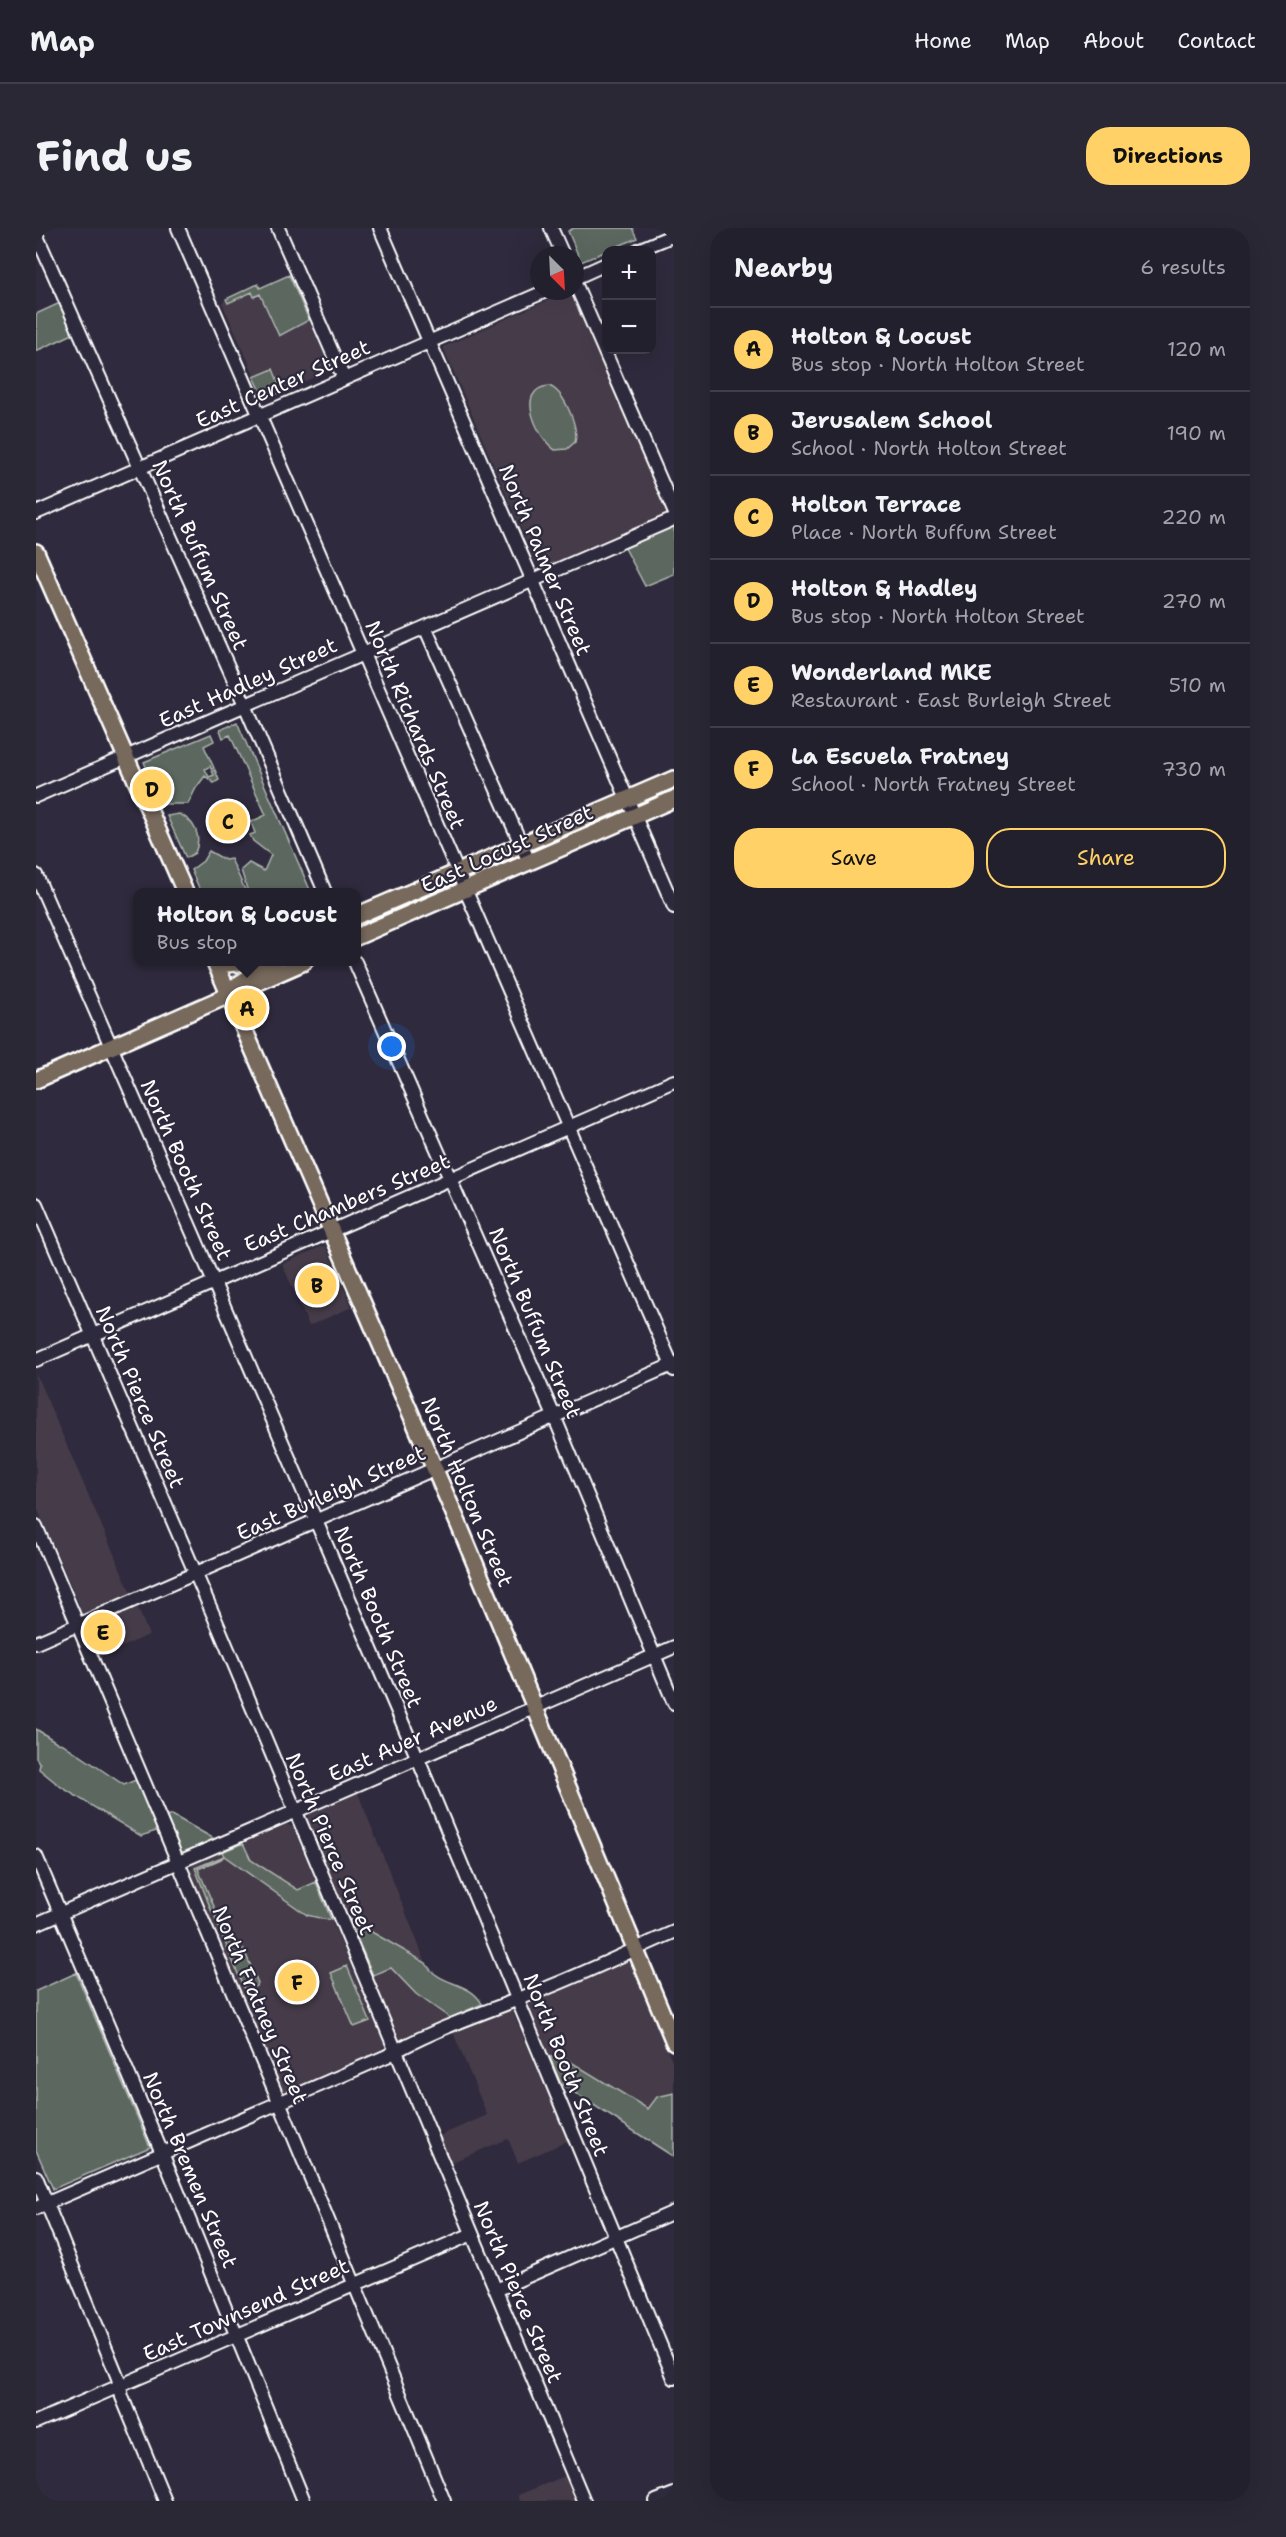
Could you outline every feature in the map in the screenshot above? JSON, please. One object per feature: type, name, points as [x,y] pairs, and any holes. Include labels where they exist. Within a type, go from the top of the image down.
[{"type":"main road","points":[[36,552],[183,888]]},
{"type":"main road","name":"East Locust Street","points":[[361,914],[674,779]]},
{"type":"main road","name":"East Locust Street","points":[[361,935],[674,799]]},
{"type":"main road","name":"North Holton Street","points":[[217,966],[333,1230],[674,2042]]},
{"type":"main road","points":[[230,994],[238,983],[267,966]]},
{"type":"main road","points":[[36,1080],[295,966]]},
{"type":"street","name":"North Richards Street","points":[[178,228],[673,1366]]},
{"type":"street","points":[[278,228],[344,379]]},
{"type":"street","name":"North Palmer Street","points":[[380,228],[674,907]]},
{"type":"street","points":[[551,228],[559,246]]},
{"type":"street","name":"North Buffum Street","points":[[37,230],[323,888]]},
{"type":"street","points":[[648,246],[674,235]]},
{"type":"street","points":[[584,276],[602,266]]},
{"type":"street","name":"East Center Street","points":[[36,513],[530,298]]},
{"type":"street","points":[[583,300],[674,511]]},
{"type":"street","name":"East Hadley Street","points":[[36,796],[674,519]]},
{"type":"street","points":[[424,627],[529,862]]},
{"type":"street","name":"North Booth Street","points":[[36,875],[418,1759],[674,2378]]},
{"type":"street","name":"North Buffum Street","points":[[357,966],[452,1179],[674,1703]]},
{"type":"street","name":"East Chambers Street","points":[[36,1360],[674,1081]]},
{"type":"street","name":"North Pierce Street","points":[[36,1204],[196,1573],[584,2501]]},
{"type":"street","name":"East Burleigh Street","points":[[36,1644],[673,1366]]},
{"type":"street","name":"North Fratney Street","points":[[36,1526],[179,1863],[444,2501]]},
{"type":"street","name":"East Auer Avenue","points":[[36,1924],[674,1647]]},
{"type":"street","name":"North Bremen Street","points":[[36,1856],[162,2153],[304,2501]]},
{"type":"street","points":[[41,2205],[279,2102],[474,2014],[518,2000],[674,1932]]},
{"type":"street","points":[[36,2177],[41,2205],[118,2378],[119,2386],[165,2501]]},
{"type":"street","points":[[496,2290],[674,2212]]},
{"type":"street","name":"East Townsend Street","points":[[36,2422],[472,2234]]},
{"type":"street","points":[[656,2501],[674,2494]]},
{"type":"shaded area","points":[[289,275],[331,370],[265,399],[222,303],[258,284],[260,288]]},
{"type":"shaded area","points":[[548,300],[576,300],[667,513],[665,516],[542,568],[534,560],[443,347]]},
{"type":"shaded area","points":[[325,1245],[352,1307],[309,1326],[282,1264]]},
{"type":"shaded area","points":[[36,1374],[131,1593],[88,1612],[85,1616],[80,1614],[79,1604],[36,1506]]},
{"type":"shaded area","points":[[138,1608],[149,1635],[99,1657],[88,1628]]},
{"type":"shaded area","points":[[358,1793],[426,1963],[349,1919],[307,1820],[310,1814]]},
{"type":"shaded area","points":[[286,1824],[293,1827],[316,1882],[298,1891],[250,1860],[243,1843]]},
{"type":"shaded area","points":[[222,1852],[226,1858],[307,1915],[331,1919],[384,2044],[382,2050],[289,2093],[283,2092],[190,1871],[193,1865]]},
{"type":"shaded area","points":[[626,1962],[632,1963],[674,2066],[674,2093],[654,2100],[649,2109],[563,2057],[550,2057],[529,2006]]},
{"type":"shaded area","points":[[391,1967],[416,1994],[450,2018],[400,2040],[373,1975]]},
{"type":"shaded area","points":[[512,2010],[568,2141],[518,2163],[508,2139],[450,2163],[439,2136],[487,2115],[452,2030]]},
{"type":"shaded area","points":[[572,2473],[584,2501],[520,2501],[518,2495]]},
{"type":"green space","points":[[574,228],[632,228],[637,238],[618,246],[602,246],[602,253],[584,261],[584,246],[574,246],[568,231]]},
{"type":"green space","points":[[289,275],[309,320],[279,336],[260,294],[254,297],[252,292],[228,303],[226,299],[258,284],[260,288]]},
{"type":"green space","points":[[62,302],[75,333],[36,351],[36,314]]},
{"type":"green space","points":[[273,369],[282,391],[265,399],[254,377]]},
{"type":"green space","points":[[549,386],[555,389],[565,402],[575,428],[575,442],[567,449],[555,450],[549,445],[532,415],[532,396],[538,389]]},
{"type":"green space","points":[[674,526],[674,574],[645,586],[625,548]]},
{"type":"green space","points":[[237,722],[309,888],[247,888],[241,870],[249,863],[264,871],[271,855],[253,841],[250,835],[255,833],[251,822],[266,815],[230,735],[223,738],[220,730]]},
{"type":"green space","points":[[211,734],[214,741],[204,746],[214,768],[211,769],[210,766],[205,769],[209,777],[214,775],[212,771],[215,770],[219,780],[214,783],[205,776],[188,804],[162,804],[144,762]]},
{"type":"green space","points":[[179,814],[193,825],[198,841],[195,853],[186,858],[167,816]]},
{"type":"green space","points":[[209,851],[225,860],[231,859],[244,888],[199,888],[191,870],[203,861]]},
{"type":"green space","points":[[36,1729],[63,1744],[124,1785],[138,1779],[159,1830],[141,1836],[61,1787],[39,1769],[40,1764],[36,1758]]},
{"type":"green space","points":[[172,1815],[218,1841],[185,1855],[182,1854],[166,1817]]},
{"type":"green space","points":[[243,1843],[251,1860],[298,1890],[316,1882],[331,1919],[307,1915],[224,1856],[222,1852]]},
{"type":"green space","points":[[224,1856],[198,1869],[216,1911],[212,1912],[195,1868]]},
{"type":"green space","points":[[218,1916],[234,1953],[244,1950],[258,1983],[245,1991],[215,1918]]},
{"type":"green space","points":[[349,1919],[426,1963],[438,1976],[470,1991],[482,2004],[450,2018],[416,1994],[391,1968],[373,1975]]},
{"type":"green space","points":[[347,1966],[370,2021],[354,2027],[331,1973]]},
{"type":"green space","points":[[76,1973],[150,2147],[53,2189],[36,2150],[36,1991]]},
{"type":"green space","points":[[550,2057],[563,2057],[648,2109],[657,2097],[674,2093],[674,2157],[561,2084]]},
{"type":"place","name":"Holton & Hadley","points":[[152,789]]},
{"type":"place","name":"Holton Terrace","points":[[228,821]]},
{"type":"place","name":"Holton & Locust","points":[[247,1008]]},
{"type":"place","name":"Jerusalem School","points":[[317,1285]]},
{"type":"place","name":"Wonderland MKE","points":[[103,1632]]},
{"type":"place","name":"La Escuela Fratney","points":[[297,1982]]}]
